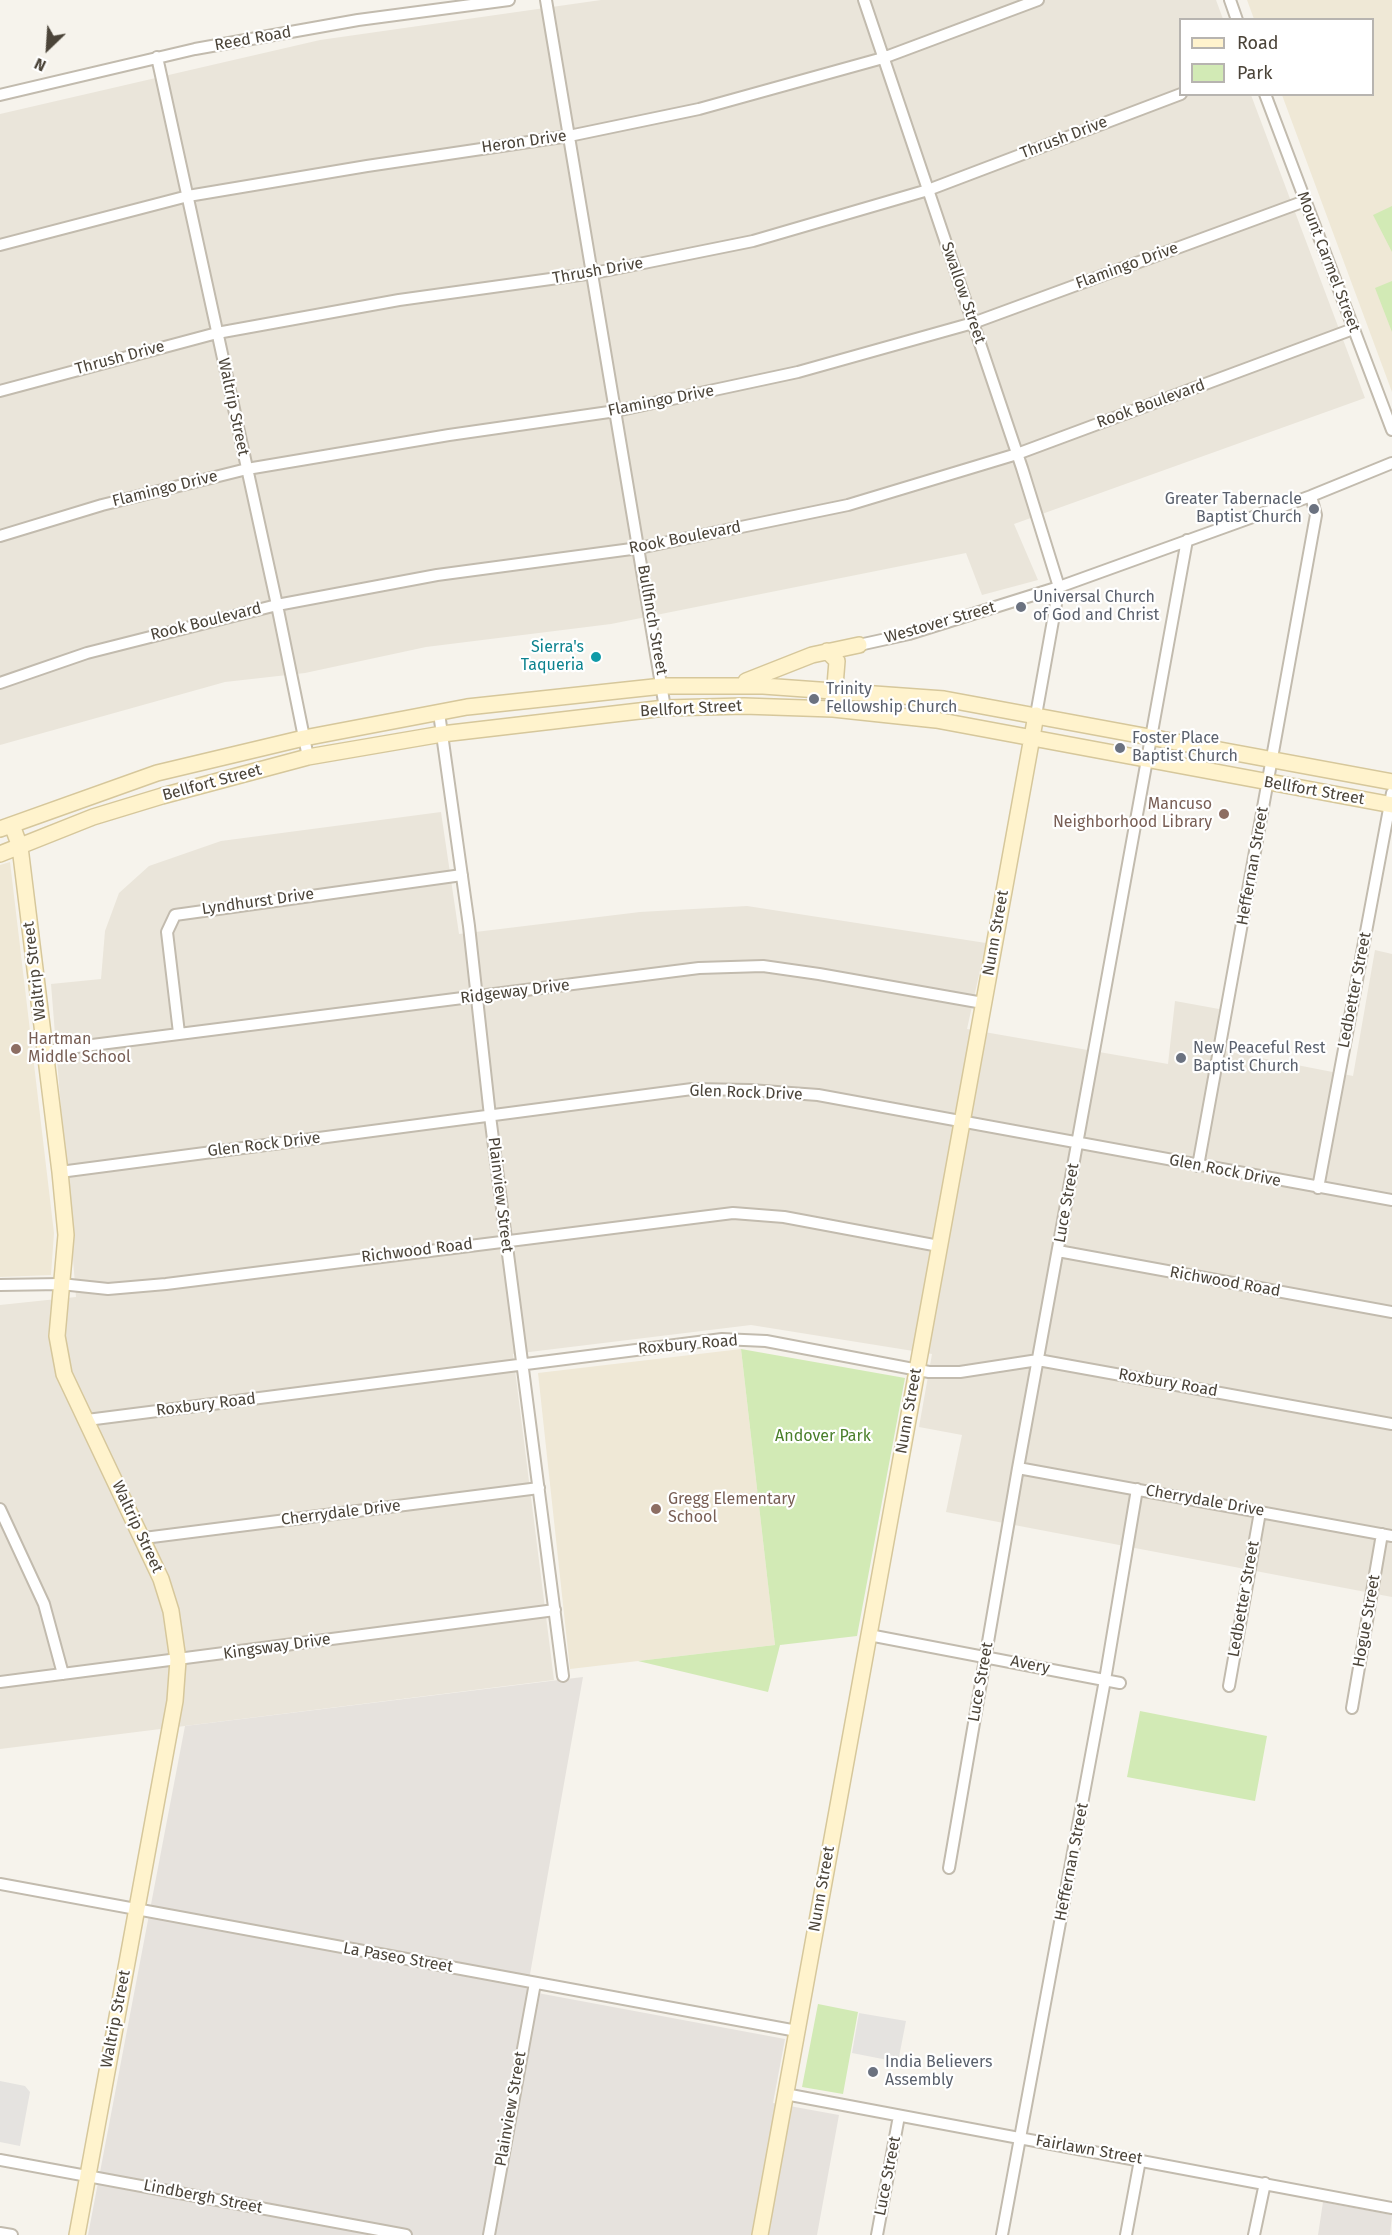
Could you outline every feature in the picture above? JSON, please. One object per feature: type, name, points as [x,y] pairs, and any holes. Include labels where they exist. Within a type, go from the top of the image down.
[{"type":"main road","points":[[729,686],[827,651],[859,645]]},
{"type":"main road","points":[[833,709],[838,668],[847,654],[859,645]]},
{"type":"main road","points":[[827,651],[833,656],[838,668]]},
{"type":"main road","name":"Bellfort Street","points":[[6,827],[157,773],[304,738],[467,707],[663,686],[835,689],[944,699],[1392,782]]},
{"type":"main road","name":"Bellfort Street","points":[[0,854],[93,817],[308,757],[442,734],[665,708],[744,706],[833,709],[936,720],[1268,783],[1391,801]]},
{"type":"main road","name":"Nunn Street","points":[[760,2235],[1036,715]]},
{"type":"main road","points":[[157,773],[162,796]]},
{"type":"main road","name":"Waltrip Street","points":[[6,827],[20,847],[60,1172],[66,1235],[57,1336],[64,1374],[144,1538],[161,1580],[171,1611],[178,1660],[175,1701],[77,2235]]},
{"type":"street","name":"Reed Road","points":[[0,95],[157,57],[358,20],[509,0]]},
{"type":"street","name":"Bullfinch Street","points":[[546,0],[594,273],[665,708]]},
{"type":"street","name":"Swallow Street","points":[[864,0],[1017,454],[1059,587]]},
{"type":"street","name":"Heron Drive","points":[[0,245],[188,196],[569,136],[699,110],[883,58],[1038,0]]},
{"type":"street","points":[[1230,0],[1236,18]]},
{"type":"street","name":"Waltrip Street","points":[[157,57],[277,604],[308,757]]},
{"type":"street","name":"Thrush Drive","points":[[0,391],[217,333],[399,300],[594,273],[753,241],[928,190],[1179,95]]},
{"type":"street","name":"Mount Carmel Street","points":[[1266,96],[1392,430]]},
{"type":"street","name":"Flamingo Drive","points":[[0,536],[102,505],[247,469],[449,435],[616,411],[798,372],[972,323],[1305,201]]},
{"type":"street","name":"Rook Boulevard","points":[[0,683],[98,650],[277,604],[437,575],[639,548],[848,505],[1017,454],[1353,329]]},
{"type":"street","name":"Westover Street","points":[[859,645],[909,634],[1059,587],[1311,496],[1392,463]]},
{"type":"street","name":"Heffernan Street","points":[[1198,1166],[1316,515],[1311,496]]},
{"type":"street","name":"Luce Street","points":[[949,1868],[1018,1468],[1187,540]]},
{"type":"street","name":"Nunn Street","points":[[1036,715],[1059,587]]},
{"type":"street","name":"Plainview Street","points":[[439,713],[462,875],[490,1116],[563,1676]]},
{"type":"street","name":"Ledbetter Street","points":[[1318,1188],[1391,801]]},
{"type":"street","name":"Lyndhurst Drive","points":[[178,1034],[167,932],[176,915],[462,875]]},
{"type":"street","name":"Ridgeway Drive","points":[[45,1051],[699,968],[763,966],[983,1003]]},
{"type":"street","name":"Glen Rock Drive","points":[[60,1172],[692,1089],[750,1090],[818,1095],[1392,1200]]},
{"type":"street","name":"Richwood Road","points":[[0,1286],[61,1284],[108,1289],[166,1284],[733,1213],[784,1217],[939,1246]]},
{"type":"street","name":"Richwood Road","points":[[1058,1251],[1392,1312]]},
{"type":"street","name":"Roxbury Road","points":[[87,1420],[722,1339],[766,1341],[929,1372],[960,1372],[1038,1360],[1392,1424]]},
{"type":"street","name":"Cherrydale Drive","points":[[1018,1468],[1387,1535]]},
{"type":"street","name":"Cherrydale Drive","points":[[144,1538],[539,1488]]},
{"type":"street","name":"Heffernan Street","points":[[1002,2235],[1106,1680],[1137,1489]]},
{"type":"street","points":[[0,1509],[44,1604],[63,1674]]},
{"type":"street","name":"Ledbetter Street","points":[[1228,1686],[1260,1512]]},
{"type":"street","name":"Hogue Street","points":[[1352,1708],[1387,1535]]},
{"type":"street","name":"Kingsway Drive","points":[[0,1682],[555,1610]]},
{"type":"street","name":"Avery","points":[[868,1635],[1119,1683]]},
{"type":"street","name":"La Paseo Street","points":[[0,1884],[797,2031]]},
{"type":"street","name":"Plainview Street","points":[[489,2235],[535,1983]]},
{"type":"street","name":"Fairlawn Street","points":[[785,2094],[1392,2208]]},
{"type":"street","name":"Luce Street","points":[[877,2235],[899,2116]]},
{"type":"street","name":"Lindbergh Street","points":[[0,2160],[406,2235]]},
{"type":"street","points":[[1126,2235],[1140,2160]]},
{"type":"street","points":[[1254,2235],[1265,2183]]},
{"type":"street","points":[[0,2233],[12,2235]]},
{"type":"shaded area","points":[[601,0],[1216,0],[1223,18],[1179,18],[1179,96],[1251,96],[1365,398],[1014,524],[1038,580],[982,595],[966,553],[611,624],[426,647],[305,673],[225,682],[0,745],[0,114],[320,40]]},
{"type":"shaded area","points":[[1247,0],[1392,0],[1392,392],[1282,96],[1374,96],[1374,18],[1254,18]]},
{"type":"shaded area","points":[[441,812],[459,934],[640,912],[747,906],[986,943],[967,1029],[1168,1064],[1175,1001],[1219,1009],[1215,1049],[1353,1076],[1375,950],[1392,954],[1392,1597],[946,1512],[962,1435],[919,1427],[932,1354],[751,1325],[513,1354],[554,1680],[0,1749],[0,1305],[76,1297],[51,984],[101,979],[105,931],[119,893],[149,866],[221,841]]},
{"type":"shaded area","name":"Hartman Middle School","points":[[10,862],[54,1233],[51,1275],[0,1277],[0,865]]},
{"type":"shaded area","name":"Gregg Elementary School","points":[[741,1349],[775,1645],[570,1669],[538,1373]]},
{"type":"shaded area","points":[[583,1677],[527,1991],[785,2039],[773,2103],[839,2115],[817,2235],[88,2235],[185,1726]]},
{"type":"shaded area","points":[[859,2013],[906,2021],[898,2062],[852,2053]]},
{"type":"shaded area","points":[[0,2081],[25,2086],[30,2092],[20,2146],[0,2142]]},
{"type":"shaded area","points":[[1323,2202],[1392,2215],[1390,2235],[1318,2235]]},
{"type":"green space","points":[[1392,206],[1392,252],[1373,215]]},
{"type":"green space","points":[[1392,281],[1392,332],[1375,288]]},
{"type":"green space","name":"Andover Park","points":[[741,1349],[905,1378],[857,1636],[780,1645],[768,1692],[638,1661],[775,1645]]},
{"type":"green space","points":[[1140,1711],[1267,1736],[1255,1801],[1127,1777]]},
{"type":"green space","points":[[818,2004],[858,2012],[843,2094],[802,2087]]},
{"type":"place","name":"Greater Tabernacle Baptist Church","points":[[1314,509]]},
{"type":"place","name":"Universal Church of God and Christ","points":[[1021,607]]},
{"type":"place","name":"Sierra's Taqueria","points":[[596,657]]},
{"type":"place","name":"Trinity Fellowship Church","points":[[814,699]]},
{"type":"place","name":"Foster Place Baptist Church","points":[[1120,748]]},
{"type":"place","name":"Mancuso Neighborhood Library","points":[[1224,814]]},
{"type":"place","name":"Hartman Middle School","points":[[16,1049]]},
{"type":"place","name":"New Peaceful Rest Baptist Church","points":[[1181,1058]]},
{"type":"place","name":"Gregg Elementary School","points":[[656,1509]]},
{"type":"place","name":"India Believers Assembly","points":[[873,2072]]}]
